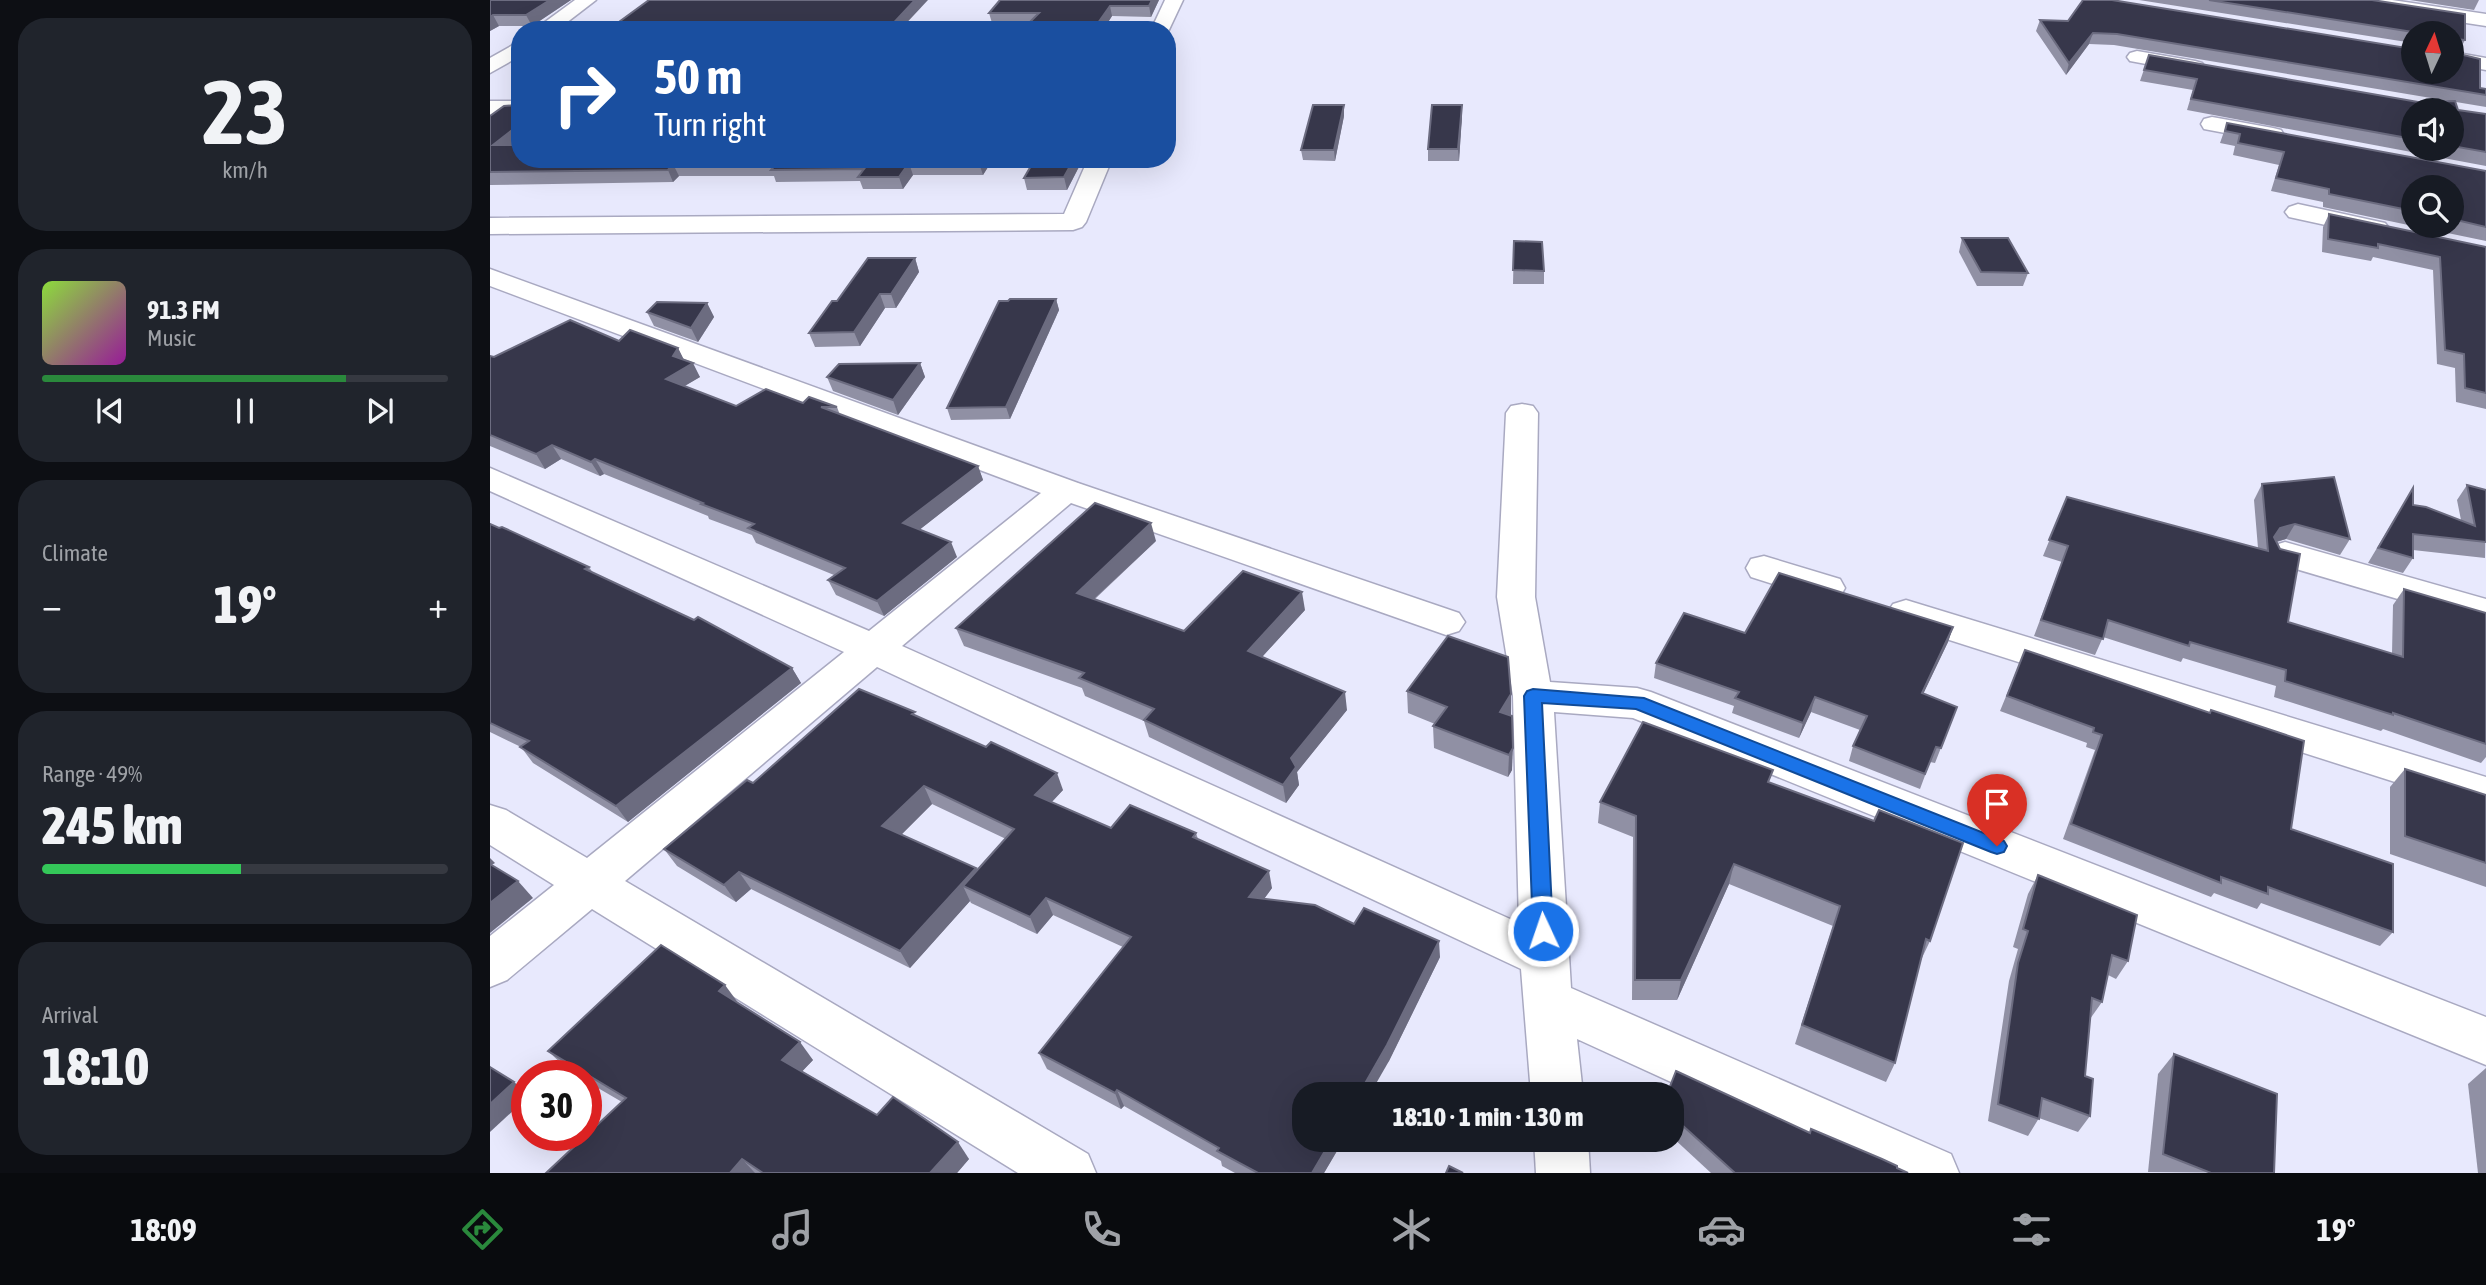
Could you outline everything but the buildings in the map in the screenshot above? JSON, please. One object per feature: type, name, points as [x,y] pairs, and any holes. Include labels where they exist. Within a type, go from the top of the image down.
[{"type":"street","points":[[557,21],[587,0]]},
{"type":"street","points":[[1165,21],[1174,0]]},
{"type":"street","points":[[2355,0],[2486,20]]},
{"type":"street","points":[[490,67],[511,53]]},
{"type":"street","points":[[2137,57],[2217,71]]},
{"type":"street","points":[[2464,60],[2486,64]]},
{"type":"street","points":[[490,108],[511,108]]},
{"type":"street","points":[[2213,124],[2294,139]]},
{"type":"street","points":[[490,226],[1073,222],[1096,168]]},
{"type":"street","points":[[2298,212],[2401,233]]},
{"type":"street","points":[[490,277],[1066,490],[1447,622]]},
{"type":"street","points":[[1522,412],[1516,597],[1533,696],[1547,979],[1556,1082]]},
{"type":"street","points":[[490,478],[873,649],[1547,979],[1933,1173]]},
{"type":"street","points":[[490,965],[1066,490]]},
{"type":"street","points":[[2285,554],[2486,612]]},
{"type":"street","points":[[1765,568],[2486,794]]},
{"type":"street","points":[[1533,696],[1637,703],[2486,1041]]},
{"type":"street","points":[[490,823],[1069,1173]]},
{"type":"street","points":[[1562,1152],[1563,1173]]},
{"type":"route","points":[[1543,931],[1533,696],[1637,703],[1997,846]]}]
